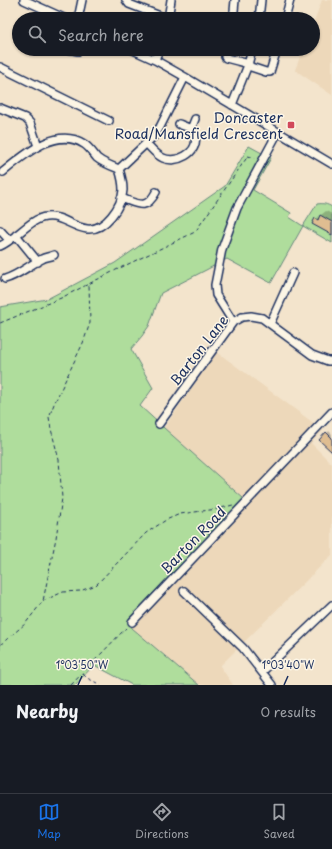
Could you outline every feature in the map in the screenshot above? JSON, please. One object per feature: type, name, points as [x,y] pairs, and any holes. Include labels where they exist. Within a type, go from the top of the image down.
[{"type":"street","points":[[24,0],[46,12]]},
{"type":"street","points":[[79,12],[82,0]]},
{"type":"street","points":[[126,0],[129,4],[150,12]]},
{"type":"street","points":[[169,12],[171,0]]},
{"type":"street","points":[[234,12],[235,0]]},
{"type":"street","points":[[259,12],[260,0]]},
{"type":"street","points":[[287,12],[290,0]]},
{"type":"street","points":[[146,56],[185,77],[332,164]]},
{"type":"street","points":[[155,60],[156,56]]},
{"type":"street","points":[[225,56],[226,58],[266,72],[270,72],[274,56]]},
{"type":"street","points":[[232,105],[250,56]]},
{"type":"street","points":[[0,66],[108,121]]},
{"type":"street","points":[[119,169],[155,136],[185,77]]},
{"type":"street","points":[[0,108],[25,118],[30,123],[38,146]]},
{"type":"street","points":[[191,129],[195,119]]},
{"type":"street","points":[[146,143],[161,158],[175,160],[186,156],[195,145],[195,135],[191,129],[179,124]]},
{"type":"street","points":[[233,322],[216,295],[215,285],[222,249],[237,208],[278,132]]},
{"type":"street","points":[[0,246],[38,218],[46,216],[61,219],[88,229],[97,228],[106,222],[115,211],[121,198],[122,190],[121,174],[119,169],[106,164],[98,159],[85,145],[77,140],[69,138],[59,138],[38,146],[22,156],[3,172]]},
{"type":"street","points":[[121,198],[141,205],[146,205],[153,198],[156,192]]},
{"type":"street","points":[[0,230],[9,240]]},
{"type":"street","points":[[16,235],[38,262]]},
{"type":"street","points":[[5,279],[12,277],[42,259],[54,255]]},
{"type":"street","points":[[270,324],[293,273]]},
{"type":"street","name":"Barton Lane","points":[[160,424],[233,322],[242,317],[251,316],[262,318],[312,355],[332,361]]},
{"type":"street","name":"Barton Road","points":[[132,622],[332,412]]},
{"type":"street","points":[[184,591],[243,648],[272,685]]},
{"type":"street","points":[[262,672],[332,605]]},
{"type":"path","points":[[0,323],[61,298],[195,232],[248,156],[264,159]]},
{"type":"path","points":[[0,645],[25,624],[43,601],[56,538],[62,498],[59,460],[49,418],[54,404],[83,343],[90,323],[88,284]]},
{"type":"path","points":[[43,601],[63,592],[80,591],[96,585],[146,533],[166,520],[180,514],[244,504]]},
{"type":"path","points":[[71,685],[132,622]]},
{"type":"path","points":[[83,673],[87,678],[101,685]]},
{"type":"shaded area","points":[[322,0],[332,0],[332,95],[295,70],[300,56],[320,56],[320,12],[318,12]]},
{"type":"shaded area","points":[[217,352],[323,430],[311,443],[332,464],[332,555],[220,666],[233,685],[199,685],[132,628],[249,505],[164,428]]},
{"type":"green space","points":[[249,146],[271,158],[253,190],[291,213],[289,217],[303,226],[271,283],[227,259],[161,293],[149,326],[131,349],[153,388],[140,406],[244,499],[129,618],[132,628],[199,685],[132,685],[94,665],[75,685],[0,685],[0,307],[47,299],[115,263],[225,186]]},
{"type":"green space","points":[[317,204],[325,204],[332,207],[332,243],[303,226]]},
{"type":"building","points":[[320,215],[332,222],[332,235],[312,224],[315,218],[318,220]]},
{"type":"building","points":[[326,432],[332,438],[332,452],[319,440]]},
{"type":"place","name":"Doncaster Road/Mansfield Crescent","points":[[291,125]]}]
